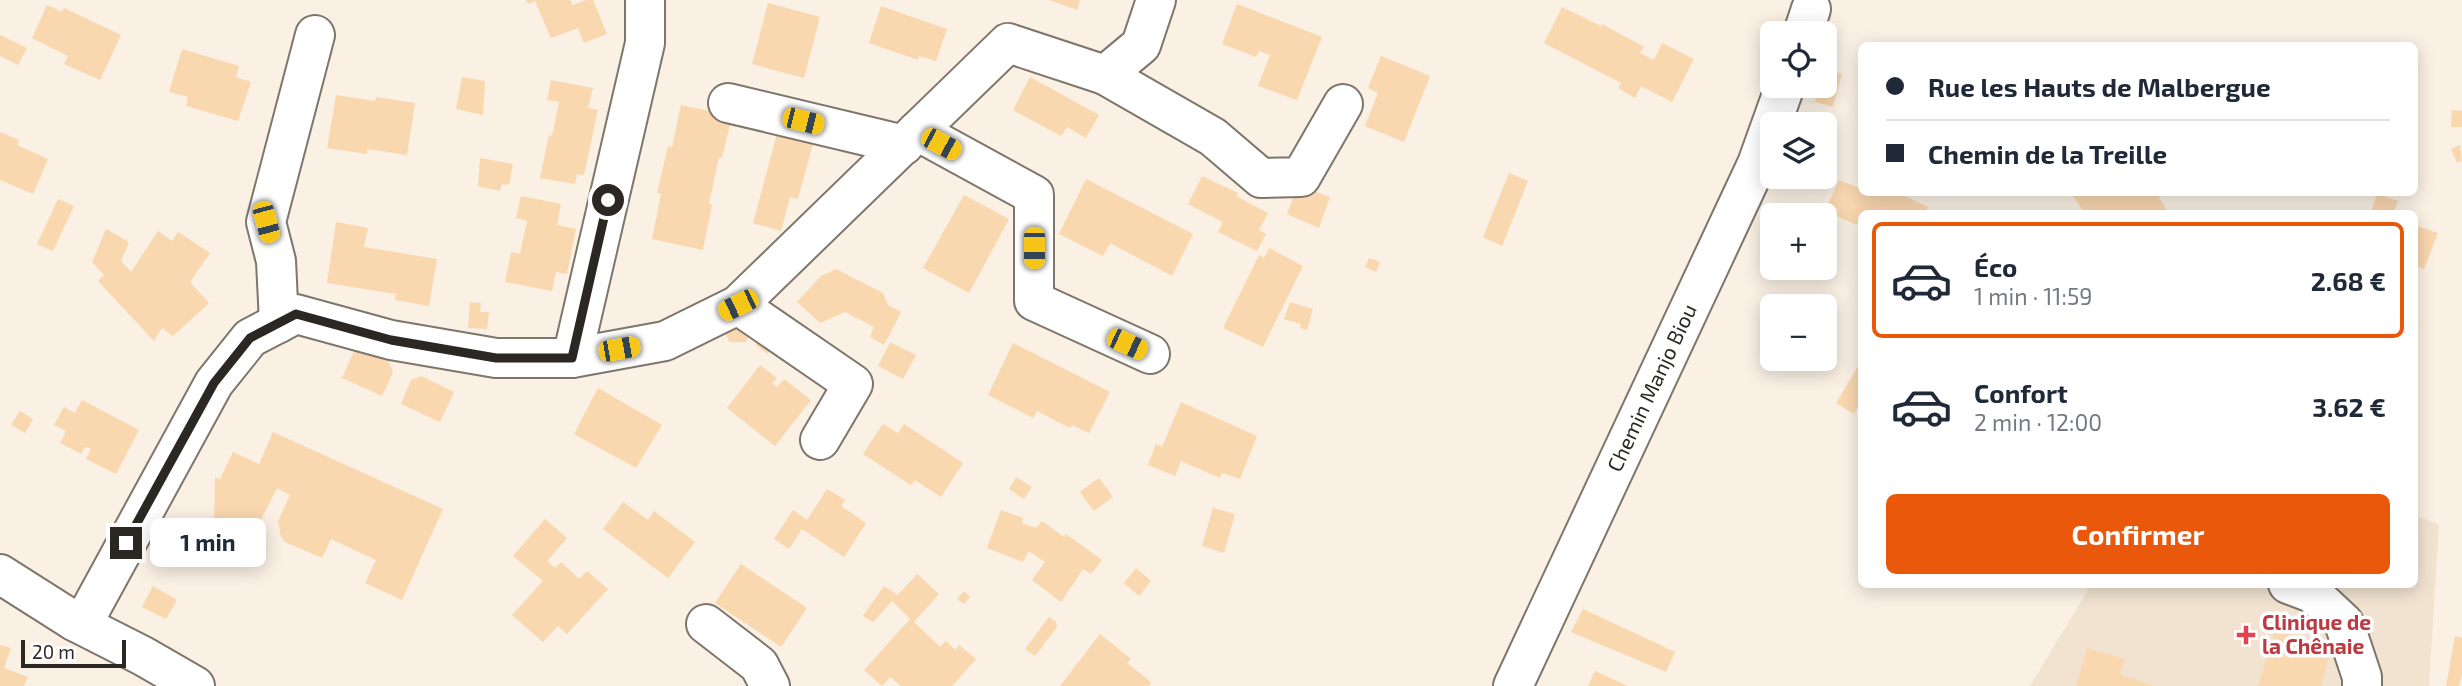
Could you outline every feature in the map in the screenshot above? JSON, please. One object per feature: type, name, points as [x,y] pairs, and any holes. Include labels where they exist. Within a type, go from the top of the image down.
[{"type":"street","points":[[572,358],[645,43],[645,0]]},
{"type":"street","points":[[1105,75],[1141,45],[1156,0]]},
{"type":"street","points":[[279,323],[276,261],[266,222],[316,35]]},
{"type":"street","points":[[74,621],[89,612],[214,383],[250,338],[296,314],[391,340],[496,358],[572,358],[666,341],[738,305],[1008,43],[1105,75],[1213,136],[1261,178],[1301,177],[1343,104]]},
{"type":"street","name":"Chemin Manjo Biou","points":[[1513,686],[1757,164],[1781,98]]},
{"type":"street","points":[[727,103],[910,138],[1034,194],[1034,301],[1150,354]]},
{"type":"street","points":[[738,305],[853,384],[820,440]]},
{"type":"street","points":[[0,574],[74,621],[195,686]]},
{"type":"street","points":[[2299,588],[2312,593],[2344,623],[2362,677],[2362,686]]},
{"type":"street","points":[[706,624],[759,665],[770,686]]},
{"type":"shaded area","name":"Clinique de la Chênaie","points":[[2418,517],[2439,524],[2429,686],[2030,686],[2089,588],[2418,588]]},
{"type":"building","points":[[526,0],[570,0],[573,5],[593,0],[607,34],[584,43],[578,28],[551,38],[535,1],[528,4]]},
{"type":"building","points":[[1049,0],[1080,0],[1077,10]]},
{"type":"building","points":[[768,3],[820,17],[804,78],[752,64]]},
{"type":"building","points":[[1237,4],[1322,37],[1297,100],[1258,86],[1270,55],[1259,51],[1256,57],[1222,44]]},
{"type":"building","points":[[47,5],[62,12],[64,8],[121,35],[100,80],[64,64],[68,56],[32,38]]},
{"type":"building","points":[[881,6],[947,29],[936,61],[919,56],[918,60],[869,43]]},
{"type":"building","points":[[1562,7],[1601,26],[1602,24],[1644,47],[1640,53],[1654,60],[1662,43],[1694,59],[1672,102],[1641,86],[1635,98],[1618,88],[1621,83],[1544,43]]},
{"type":"building","points":[[0,35],[27,48],[18,65],[0,56]]},
{"type":"building","points":[[182,49],[239,66],[236,77],[251,82],[238,121],[186,106],[188,97],[169,92]]},
{"type":"building","points":[[1381,56],[1430,76],[1404,142],[1365,126],[1378,93],[1368,88]]},
{"type":"building","points":[[1837,73],[1842,74],[1837,92]]},
{"type":"building","points":[[462,77],[485,81],[483,115],[456,109]]},
{"type":"building","points":[[1030,77],[1099,115],[1086,138],[1067,127],[1061,136],[1013,110]]},
{"type":"building","points":[[551,80],[593,88],[588,108],[598,110],[584,175],[577,174],[575,184],[540,178],[559,102],[547,100]]},
{"type":"building","points":[[336,95],[415,103],[407,155],[367,149],[367,154],[327,148]]},
{"type":"building","points":[[1816,98],[1835,98],[1833,107],[1815,102]]},
{"type":"building","points":[[681,105],[732,116],[722,158],[719,157],[703,250],[652,239],[661,194],[657,193],[668,146],[672,147]]},
{"type":"building","points":[[2452,110],[2462,111],[2462,127],[2451,127]]},
{"type":"building","points":[[778,130],[814,140],[798,199],[790,197],[781,231],[753,223]]},
{"type":"building","points":[[0,132],[19,140],[17,145],[48,159],[33,194],[0,180]]},
{"type":"building","points":[[2460,145],[2462,161],[2457,163],[2451,149]]},
{"type":"building","points":[[480,158],[513,164],[509,185],[502,184],[500,191],[478,186]]},
{"type":"building","points":[[1509,173],[1528,181],[1502,246],[1483,237]]},
{"type":"building","points":[[1202,176],[1238,193],[1236,196],[1268,213],[1259,230],[1266,234],[1257,251],[1218,232],[1223,222],[1188,204]]},
{"type":"building","points":[[1086,179],[1193,234],[1172,276],[1110,243],[1103,256],[1059,234]]},
{"type":"building","points":[[1839,180],[1858,187],[1858,196],[1905,196],[1928,207],[1927,210],[1858,210],[1857,225],[1837,216],[1837,203],[1829,203]]},
{"type":"building","points":[[1298,185],[1330,197],[1319,228],[1287,214]]},
{"type":"building","points":[[964,195],[1009,219],[969,293],[923,268]]},
{"type":"building","points":[[521,196],[561,204],[557,225],[576,229],[567,274],[556,272],[552,291],[505,282],[511,252],[520,254],[527,221],[516,218]]},
{"type":"building","points":[[2074,196],[2158,196],[2167,210],[2082,210]]},
{"type":"building","points":[[2376,196],[2398,201],[2395,210],[2371,210]]},
{"type":"building","points":[[58,199],[74,206],[53,251],[37,244]]},
{"type":"building","points":[[336,222],[368,228],[364,247],[437,259],[429,306],[395,300],[396,294],[327,283]]},
{"type":"building","points":[[2418,226],[2438,233],[2424,269],[2418,267]]},
{"type":"building","points":[[106,229],[129,242],[121,261],[131,272],[158,231],[172,241],[178,232],[210,253],[190,282],[209,303],[173,336],[162,328],[154,341],[98,281],[104,275],[92,262]]},
{"type":"building","points":[[1269,248],[1303,266],[1263,347],[1223,328],[1259,255],[1264,258]]},
{"type":"building","points":[[1369,258],[1380,262],[1376,272],[1365,267]]},
{"type":"building","points":[[836,269],[883,293],[888,305],[901,312],[884,345],[870,337],[874,327],[845,312],[820,323],[797,302],[821,276]]},
{"type":"building","points":[[470,302],[481,303],[480,312],[489,312],[487,329],[468,328]]},
{"type":"building","points":[[1290,302],[1313,309],[1307,330],[1300,328],[1301,324],[1284,319]]},
{"type":"building","points":[[746,325],[752,330],[746,342],[729,342],[725,331]]},
{"type":"building","points":[[760,335],[774,344],[768,354],[755,345]]},
{"type":"building","points":[[890,342],[916,355],[903,379],[878,366]]},
{"type":"building","points":[[1013,343],[1110,392],[1089,433],[1072,425],[1070,428],[1037,411],[1033,418],[988,395]]},
{"type":"building","points":[[356,347],[389,362],[393,372],[382,396],[342,378]]},
{"type":"building","points":[[760,365],[777,378],[772,383],[777,387],[784,379],[811,400],[775,446],[727,408]]},
{"type":"building","points":[[1858,366],[1858,406],[1854,414],[1836,403]]},
{"type":"building","points":[[421,376],[454,392],[440,422],[401,404],[411,380]]},
{"type":"building","points":[[598,388],[662,425],[636,468],[574,434]]},
{"type":"building","points":[[82,400],[139,430],[116,474],[86,459],[91,449],[85,447],[81,454],[60,443],[66,431],[54,425],[64,407],[75,413]]},
{"type":"building","points":[[1181,402],[1257,436],[1240,479],[1222,473],[1220,478],[1181,461],[1175,476],[1148,465],[1156,444],[1162,447]]},
{"type":"building","points":[[20,411],[33,419],[25,433],[11,425]]},
{"type":"building","points":[[883,424],[898,433],[904,424],[963,463],[941,497],[915,480],[911,485],[863,454]]},
{"type":"building","points":[[273,432],[443,509],[402,600],[365,583],[376,560],[331,539],[322,558],[285,542],[281,537],[278,521],[290,495],[277,488],[260,522],[253,525],[237,518],[234,525],[214,523],[215,478],[220,479],[233,452],[259,464]]},
{"type":"building","points":[[1016,477],[1032,487],[1024,499],[1009,489]]},
{"type":"building","points":[[1099,478],[1113,497],[1094,511],[1080,492]]},
{"type":"building","points":[[827,489],[845,500],[841,506],[866,523],[844,557],[802,529],[789,549],[774,539],[793,510],[807,520]]},
{"type":"building","points":[[623,502],[648,520],[654,511],[695,542],[668,578],[603,529]]},
{"type":"building","points":[[1213,508],[1235,514],[1224,553],[1202,546]]},
{"type":"building","points":[[1001,510],[1023,518],[1022,523],[1036,528],[1042,521],[1064,537],[1066,534],[1102,560],[1091,574],[1083,569],[1061,602],[1032,580],[1045,562],[1029,551],[1023,562],[987,548]]},
{"type":"building","points":[[545,519],[567,538],[547,561],[555,568],[561,562],[579,579],[587,571],[608,589],[567,634],[558,626],[543,642],[512,615],[543,581],[513,556]]},
{"type":"building","points":[[741,564],[807,608],[781,647],[715,603]]},
{"type":"building","points":[[1136,568],[1151,581],[1139,596],[1124,583]]},
{"type":"building","points":[[917,574],[939,594],[914,622],[940,647],[946,641],[955,650],[959,645],[976,659],[952,686],[901,686],[890,677],[882,686],[864,670],[910,619],[892,601],[873,622],[863,616],[884,586],[898,595]]},
{"type":"building","points":[[153,586],[177,600],[166,619],[142,607]]},
{"type":"building","points":[[964,591],[970,597],[964,604],[957,599]]},
{"type":"building","points":[[1583,609],[1675,652],[1666,672],[1571,632]]},
{"type":"building","points":[[1049,617],[1056,622],[1057,627],[1035,656],[1025,649]]},
{"type":"building","points":[[2275,631],[2331,648],[2321,686],[2258,686]]},
{"type":"building","points":[[1100,634],[1131,659],[1127,663],[1151,682],[1149,686],[1060,686]]},
{"type":"building","points":[[2455,636],[2462,638],[2462,674],[2459,686],[2446,686]]},
{"type":"building","points":[[0,645],[11,648],[4,668],[28,677],[24,686],[0,686]]},
{"type":"building","points":[[2087,648],[2125,659],[2120,675],[2155,686],[2076,686]]},
{"type":"building","points":[[1595,671],[1628,686],[1588,686]]},
{"type":"place","name":"Clinique de la Chênaie","points":[[2246,635]]},
{"type":"route","points":[[126,543],[214,383],[250,338],[296,314],[391,340],[496,358],[572,358],[608,200]]}]
